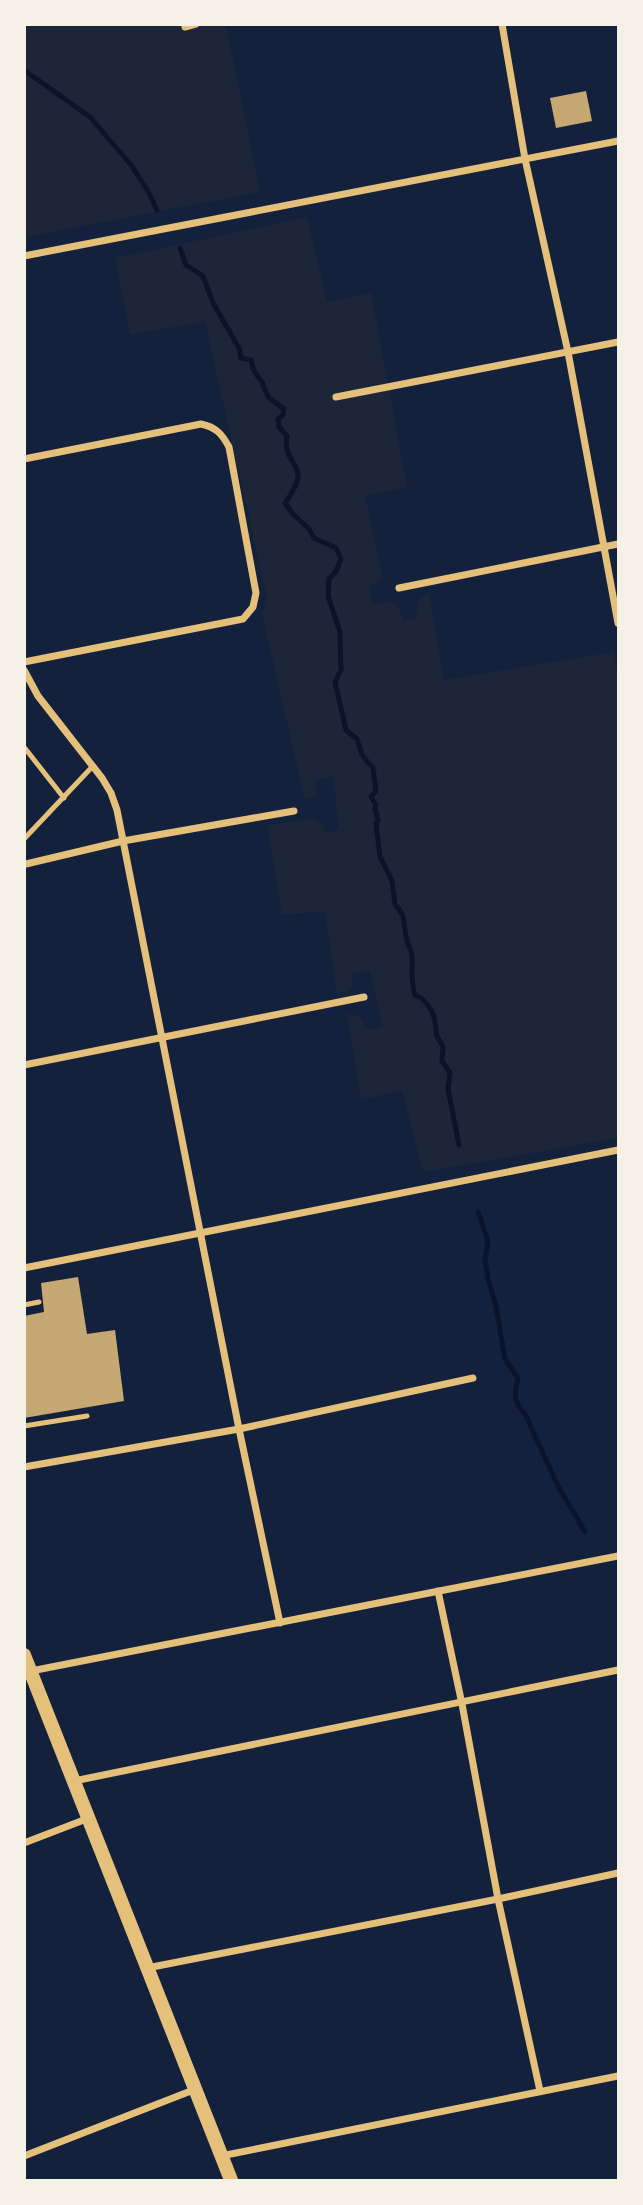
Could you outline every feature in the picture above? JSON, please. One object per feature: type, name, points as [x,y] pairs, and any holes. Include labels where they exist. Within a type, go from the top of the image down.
[{"type":"main road","points":[[24,1655],[231,2180]]},
{"type":"street","points":[[185,27],[196,24]]},
{"type":"street","points":[[502,24],[525,159],[568,352],[618,623]]},
{"type":"street","points":[[24,256],[618,141]]},
{"type":"street","points":[[336,397],[618,342]]},
{"type":"street","points":[[24,459],[201,424],[211,426],[221,434],[229,447],[256,593],[253,607],[243,618],[24,662]]},
{"type":"street","points":[[399,588],[618,544]]},
{"type":"street","points":[[24,670],[38,696],[111,793],[124,841],[239,1429],[280,1623]]},
{"type":"street","points":[[26,864],[124,841],[294,811]]},
{"type":"street","points":[[24,1065],[364,997]]},
{"type":"street","points":[[24,1268],[618,1150]]},
{"type":"street","points":[[24,1468],[239,1429],[473,1378]]},
{"type":"street","points":[[31,1671],[618,1556]]},
{"type":"street","points":[[439,1591],[498,1899],[540,2091]]},
{"type":"street","points":[[74,1781],[462,1704],[618,1670]]},
{"type":"street","points":[[24,1843],[89,1818]]},
{"type":"street","points":[[147,1968],[618,1873]]},
{"type":"street","points":[[221,2156],[618,2076]]},
{"type":"street","points":[[24,2156],[196,2089]]},
{"type":"lane","points":[[24,747],[64,798]]},
{"type":"lane","points":[[24,839],[92,767]]},
{"type":"lane","points":[[24,1305],[39,1302]]},
{"type":"lane","points":[[24,1426],[87,1416]]},
{"type":"shaded area","points":[[25,25],[226,25],[260,192],[25,237]]},
{"type":"shaded area","points":[[307,217],[327,302],[371,293],[407,487],[365,496],[383,579],[369,587],[373,604],[394,603],[403,621],[417,618],[417,603],[429,591],[444,680],[614,652],[618,674],[618,1138],[423,1172],[402,1090],[361,1100],[347,1013],[362,1018],[365,1030],[383,1027],[370,971],[353,973],[352,986],[337,994],[325,911],[282,915],[267,825],[312,819],[322,823],[326,833],[339,829],[333,776],[315,780],[317,796],[305,800],[262,614],[267,598],[205,322],[130,334],[115,258]]},
{"type":"building","points":[[586,91],[592,121],[556,128],[550,98]]},
{"type":"building","points":[[78,1277],[87,1334],[115,1330],[124,1401],[24,1418],[24,1316],[44,1312],[41,1283]]},
{"type":"waterway","points":[[24,70],[90,117],[131,165],[157,210]]},
{"type":"waterway","points":[[180,248],[186,265],[203,276],[213,303],[239,348],[241,358],[251,360],[268,397],[284,409],[283,415],[278,419],[279,427],[287,436],[286,447],[298,472],[294,489],[285,503],[314,538],[336,548],[341,559],[329,579],[328,596],[340,632],[341,670],[335,682],[346,730],[357,739],[362,755],[373,768],[376,791],[371,797],[376,805],[380,857],[392,881],[395,905],[403,917],[412,954],[415,995],[432,1011],[436,1034],[443,1047],[442,1061],[450,1073],[448,1089],[459,1145]]},
{"type":"waterway","points":[[478,1212],[488,1241],[485,1260],[505,1359],[518,1378],[516,1402],[525,1414],[558,1486],[585,1532]]}]
